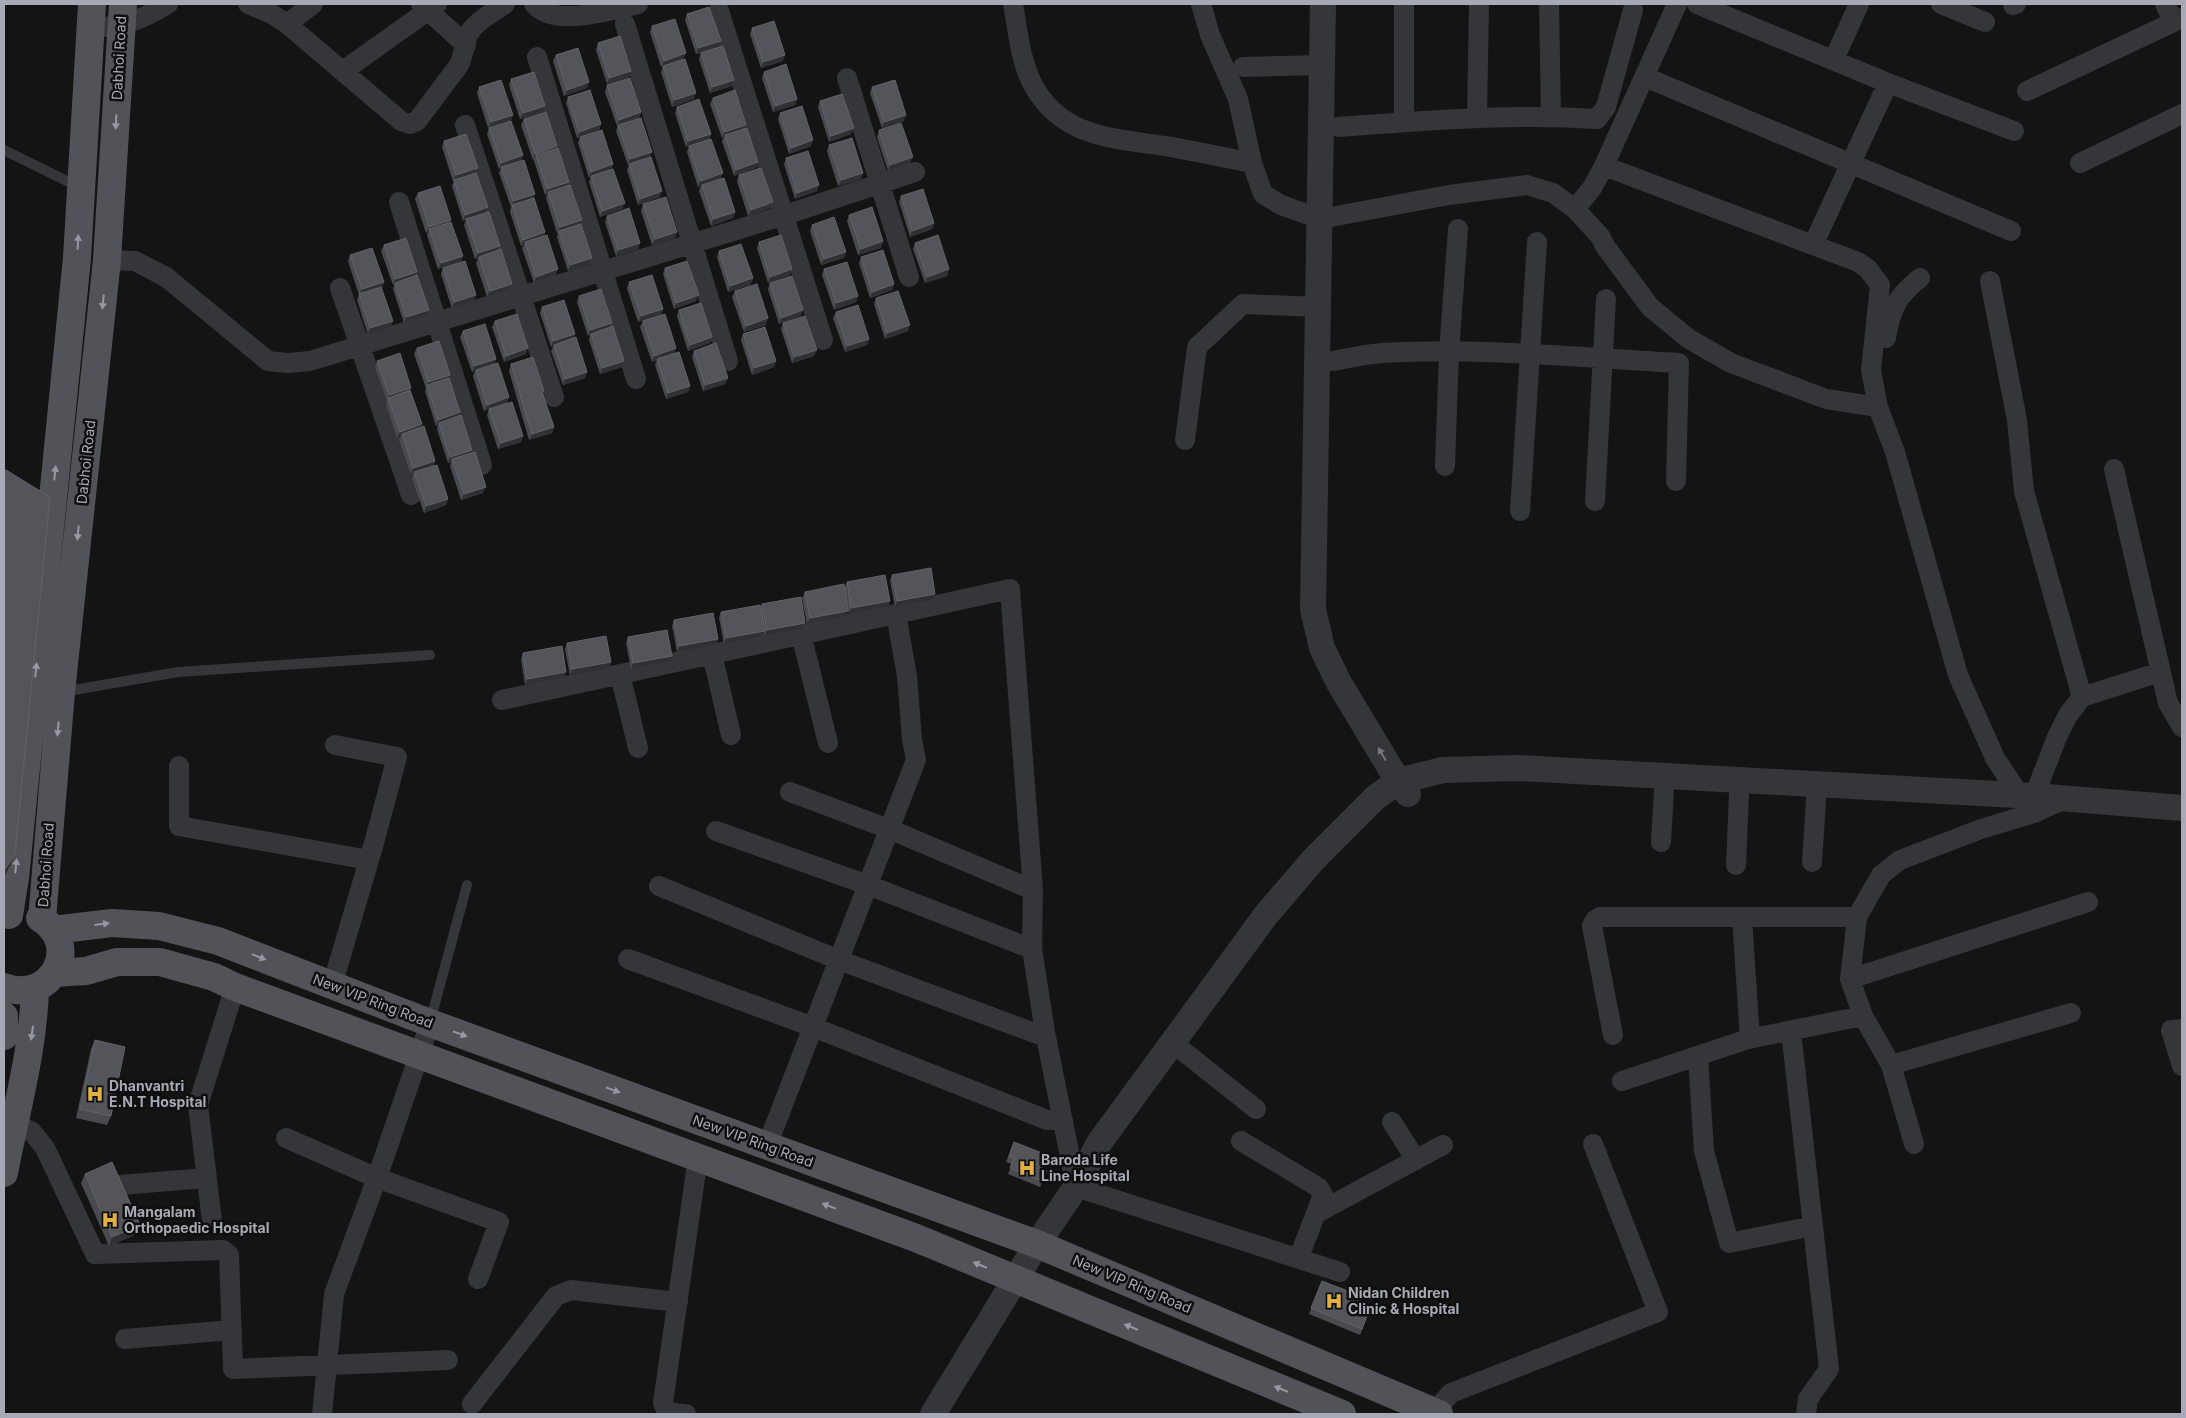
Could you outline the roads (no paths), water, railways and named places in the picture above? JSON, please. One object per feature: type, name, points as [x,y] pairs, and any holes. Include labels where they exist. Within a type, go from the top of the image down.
[{"type":"main road","name":"Dabhoi Road","points":[[14,1124],[26,1076],[34,1022],[44,981],[59,962],[60,949],[48,925],[61,692],[107,260],[122,15]]},
{"type":"main road","name":"Dabhoi Road","points":[[6,916],[15,878],[77,258],[91,16]]},
{"type":"main road","name":"New VIP Ring Road","points":[[6,916],[25,913],[48,925],[112,923],[159,926],[218,941],[430,1024],[1037,1244],[1437,1413]]},
{"type":"main road","points":[[4,987],[24,992],[44,981],[118,962],[160,962],[214,977],[235,987],[916,1238],[1305,1403],[1342,1414]]},
{"type":"main road","points":[[4,1016],[4,1036]]},
{"type":"main road","points":[[4,1173],[14,1124]]},
{"type":"street","points":[[91,16],[122,15],[146,17],[168,4]]},
{"type":"street","points":[[248,4],[272,14],[287,24],[401,121],[410,124],[417,121],[459,65],[472,28],[504,4]]},
{"type":"street","points":[[287,24],[313,4]]},
{"type":"street","points":[[534,4],[552,14],[568,9],[587,16],[638,4]]},
{"type":"street","points":[[1013,4],[1024,62],[1033,85],[1049,107],[1075,126],[1100,137],[1252,163]]},
{"type":"street","points":[[1201,4],[1210,35],[1238,99],[1252,163],[1263,194],[1281,205],[1328,218],[1449,195],[1527,185],[1553,193],[1575,209],[1600,236],[1605,246],[1650,307],[1689,339],[1731,363],[1826,399],[1878,407]]},
{"type":"street","points":[[1323,4],[1323,65],[1333,361],[1328,605],[1336,639],[1412,785]]},
{"type":"street","points":[[1339,4],[1338,127],[1318,307],[1313,609],[1322,648],[1339,683],[1412,785]]},
{"type":"street","points":[[1404,4],[1404,122]]},
{"type":"street","points":[[1477,117],[1479,4]]},
{"type":"street","points":[[1549,4],[1551,116]]},
{"type":"street","points":[[1575,209],[1592,188],[1604,166],[1677,4]]},
{"type":"street","points":[[1697,4],[2014,131]]},
{"type":"street","points":[[1834,59],[1859,4]]},
{"type":"street","points":[[1941,4],[1985,22]]},
{"type":"street","points":[[2026,91],[2178,20],[2165,4]]},
{"type":"street","points":[[343,71],[428,6],[466,45]]},
{"type":"street","points":[[1338,127],[1477,117],[1551,116],[1597,119],[1606,107],[1633,10]]},
{"type":"street","points":[[719,11],[823,340]]},
{"type":"street","points":[[624,24],[693,242],[728,361]]},
{"type":"street","points":[[537,57],[636,379]]},
{"type":"street","points":[[1243,66],[1323,65]]},
{"type":"street","points":[[1645,77],[2011,231]]},
{"type":"street","points":[[847,78],[881,182],[909,277]]},
{"type":"street","points":[[1813,245],[1888,82]]},
{"type":"street","points":[[2080,163],[2182,114]]},
{"type":"street","points":[[465,125],[554,397]]},
{"type":"street","points":[[1604,166],[1858,262],[1868,269],[1880,285],[1872,370],[1878,407],[1895,452],[1958,675],[1994,758],[2029,804]]},
{"type":"street","points":[[107,260],[135,261],[166,277],[268,361],[288,363],[310,361],[602,269],[784,215],[915,172]]},
{"type":"street","points":[[399,202],[482,465]]},
{"type":"street","points":[[1445,466],[1449,352],[1458,229]]},
{"type":"street","points":[[1520,511],[1529,354],[1538,242]]},
{"type":"street","points":[[1878,407],[1889,320],[1895,303],[1903,291],[1920,278]]},
{"type":"street","points":[[1990,281],[2018,420],[2024,491],[2082,697]]},
{"type":"street","points":[[340,288],[361,344],[411,495]]},
{"type":"street","points":[[1595,501],[1606,299]]},
{"type":"street","points":[[1185,440],[1197,346],[1243,304],[1318,307]]},
{"type":"street","points":[[1333,361],[1381,353],[1449,352],[1529,354],[1679,364],[1676,481]]},
{"type":"street","points":[[2114,469],[2168,703],[2182,727]]},
{"type":"street","points":[[502,700],[1010,588],[1033,890],[1032,949],[1045,1032],[1076,1187]]},
{"type":"street","points":[[767,1146],[916,760],[912,739],[907,676],[896,614]]},
{"type":"street","points":[[802,634],[828,742]]},
{"type":"street","points":[[712,654],[731,735]]},
{"type":"street","points":[[2029,804],[2056,737],[2068,715],[2082,697],[2160,672]]},
{"type":"street","points":[[620,674],[638,748]]},
{"type":"street","points":[[332,986],[397,757],[335,745]]},
{"type":"street","points":[[179,766],[178,826],[369,860]]},
{"type":"street","points":[[933,1414],[1037,1244],[1076,1187],[1099,1143],[1266,915],[1314,859],[1375,798],[1412,785],[1443,770],[1518,768],[1998,808],[2065,799],[2182,808]]},
{"type":"street","points":[[1076,1187],[1110,1152],[1277,922],[1324,869],[1412,785],[1517,781],[1739,794],[1816,792]]},
{"type":"street","points":[[1661,842],[1664,790]]},
{"type":"street","points":[[790,792],[890,829],[1033,890]]},
{"type":"street","points":[[1812,862],[1816,792]]},
{"type":"street","points":[[1736,865],[1739,794]]},
{"type":"street","points":[[1914,1144],[1891,1064],[1863,1016],[1850,979],[1857,917],[1881,875],[1900,860],[1981,829],[2029,804],[2182,822]]},
{"type":"street","points":[[716,831],[868,885],[1032,949]]},
{"type":"street","points":[[659,886],[839,960],[1037,1034],[1045,1032]]},
{"type":"street","points":[[1850,979],[2088,902]]},
{"type":"street","points":[[1613,1035],[1592,926],[1595,920],[1600,917],[1857,917]]},
{"type":"street","points":[[1742,917],[1750,1039]]},
{"type":"street","points":[[628,958],[813,1027],[1047,1120],[1063,1120]]},
{"type":"street","points":[[212,1220],[198,1105],[235,987]]},
{"type":"street","points":[[1891,1064],[2071,1013]]},
{"type":"street","points":[[1622,1081],[1750,1039],[1863,1016]]},
{"type":"street","points":[[322,1414],[334,1294],[377,1178],[430,1024]]},
{"type":"street","points":[[2182,1030],[2171,1030],[2182,1066]]},
{"type":"street","points":[[1791,1031],[1828,1369],[1808,1399],[1806,1414]]},
{"type":"street","points":[[1183,1051],[1256,1109]]},
{"type":"street","points":[[1698,1057],[1704,1151],[1729,1243],[1813,1226]]},
{"type":"street","points":[[1392,1122],[1416,1160]]},
{"type":"street","points":[[14,1124],[32,1132],[45,1148],[95,1254],[223,1250],[229,1255],[234,1369],[448,1360]]},
{"type":"street","points":[[286,1138],[377,1178],[499,1222],[478,1279]]},
{"type":"street","points":[[1241,1141],[1319,1188],[1323,1195],[1299,1257]]},
{"type":"street","points":[[1437,1413],[1451,1394],[1658,1312],[1593,1144]]},
{"type":"street","points":[[1316,1213],[1443,1145]]},
{"type":"street","points":[[686,1414],[669,1412],[665,1409],[663,1403],[698,1157]]},
{"type":"street","points":[[120,1185],[206,1178]]},
{"type":"street","points":[[1076,1187],[1299,1257],[1340,1272]]},
{"type":"street","points":[[472,1404],[556,1296],[562,1292],[571,1290],[678,1302]]},
{"type":"street","points":[[124,1339],[232,1330]]},
{"type":"lane","points":[[4,150],[81,188]]},
{"type":"lane","points":[[61,692],[178,672],[430,655]]},
{"type":"lane","points":[[430,1024],[467,885]]},
{"type":"place","name":"Dhanvantri E.N.T Hospital","points":[[95,1094]]},
{"type":"place","name":"Baroda Life Line Hospital","points":[[1027,1168]]},
{"type":"place","name":"Mangalam Orthopaedic Hospital","points":[[110,1220]]},
{"type":"place","name":"Nidan Children Clinic & Hospital","points":[[1334,1301]]}]
